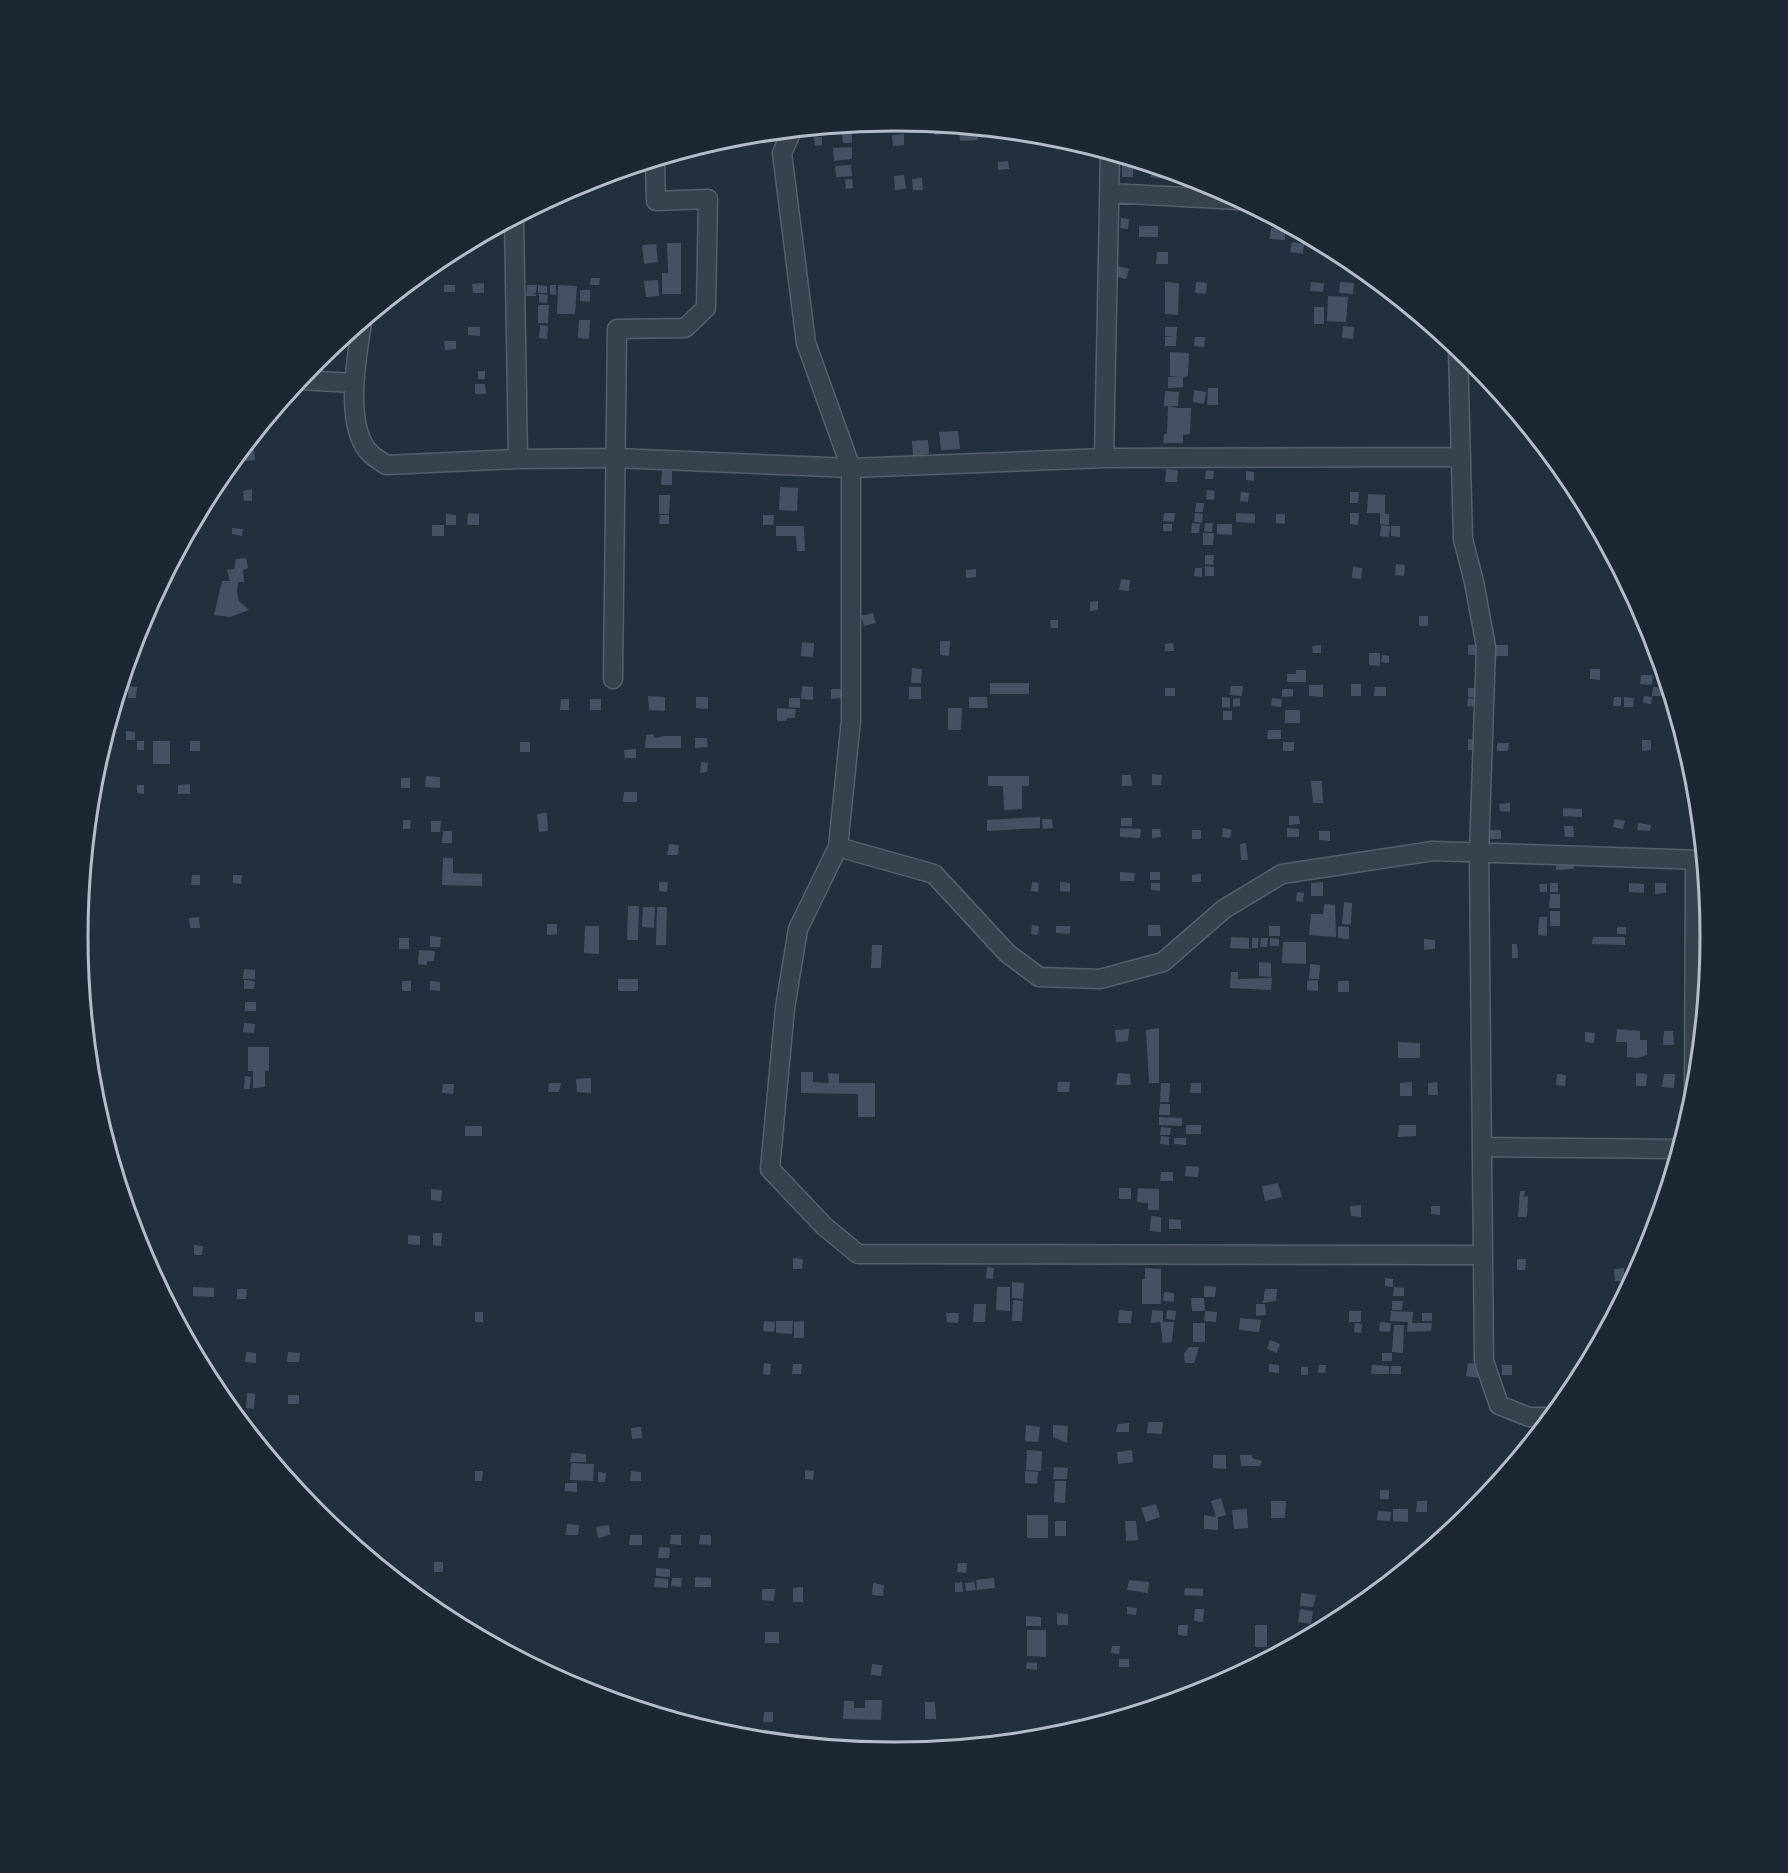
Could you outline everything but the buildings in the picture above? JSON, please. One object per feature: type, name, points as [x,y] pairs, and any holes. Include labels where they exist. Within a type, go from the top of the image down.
[{"type":"street","points":[[788,138],[782,153],[806,343],[851,468],[851,720],[838,847],[798,929],[785,1008],[770,1169],[824,1226],[858,1254],[1483,1255]]},
{"type":"street","points":[[1104,458],[1110,161]]},
{"type":"street","points":[[613,679],[617,329],[685,328],[706,308],[708,199],[656,201],[655,168]]},
{"type":"street","points":[[1110,193],[1217,199]]},
{"type":"street","points":[[514,227],[518,459]]},
{"type":"street","points":[[360,333],[353,383],[357,428],[369,453],[386,465],[518,459],[616,458],[851,468],[1104,458],[1461,457]]},
{"type":"street","points":[[1458,362],[1463,539],[1474,582],[1486,647],[1479,854],[1484,1361],[1499,1405],[1529,1417],[1540,1417]]},
{"type":"street","points":[[311,381],[353,383]]},
{"type":"street","points":[[838,847],[933,874],[1008,953],[1039,977],[1100,979],[1163,962],[1224,909],[1282,874],[1433,851],[1696,860]]},
{"type":"street","points":[[1696,1013],[1698,892]]},
{"type":"street","points":[[1482,1147],[1671,1149]]}]
